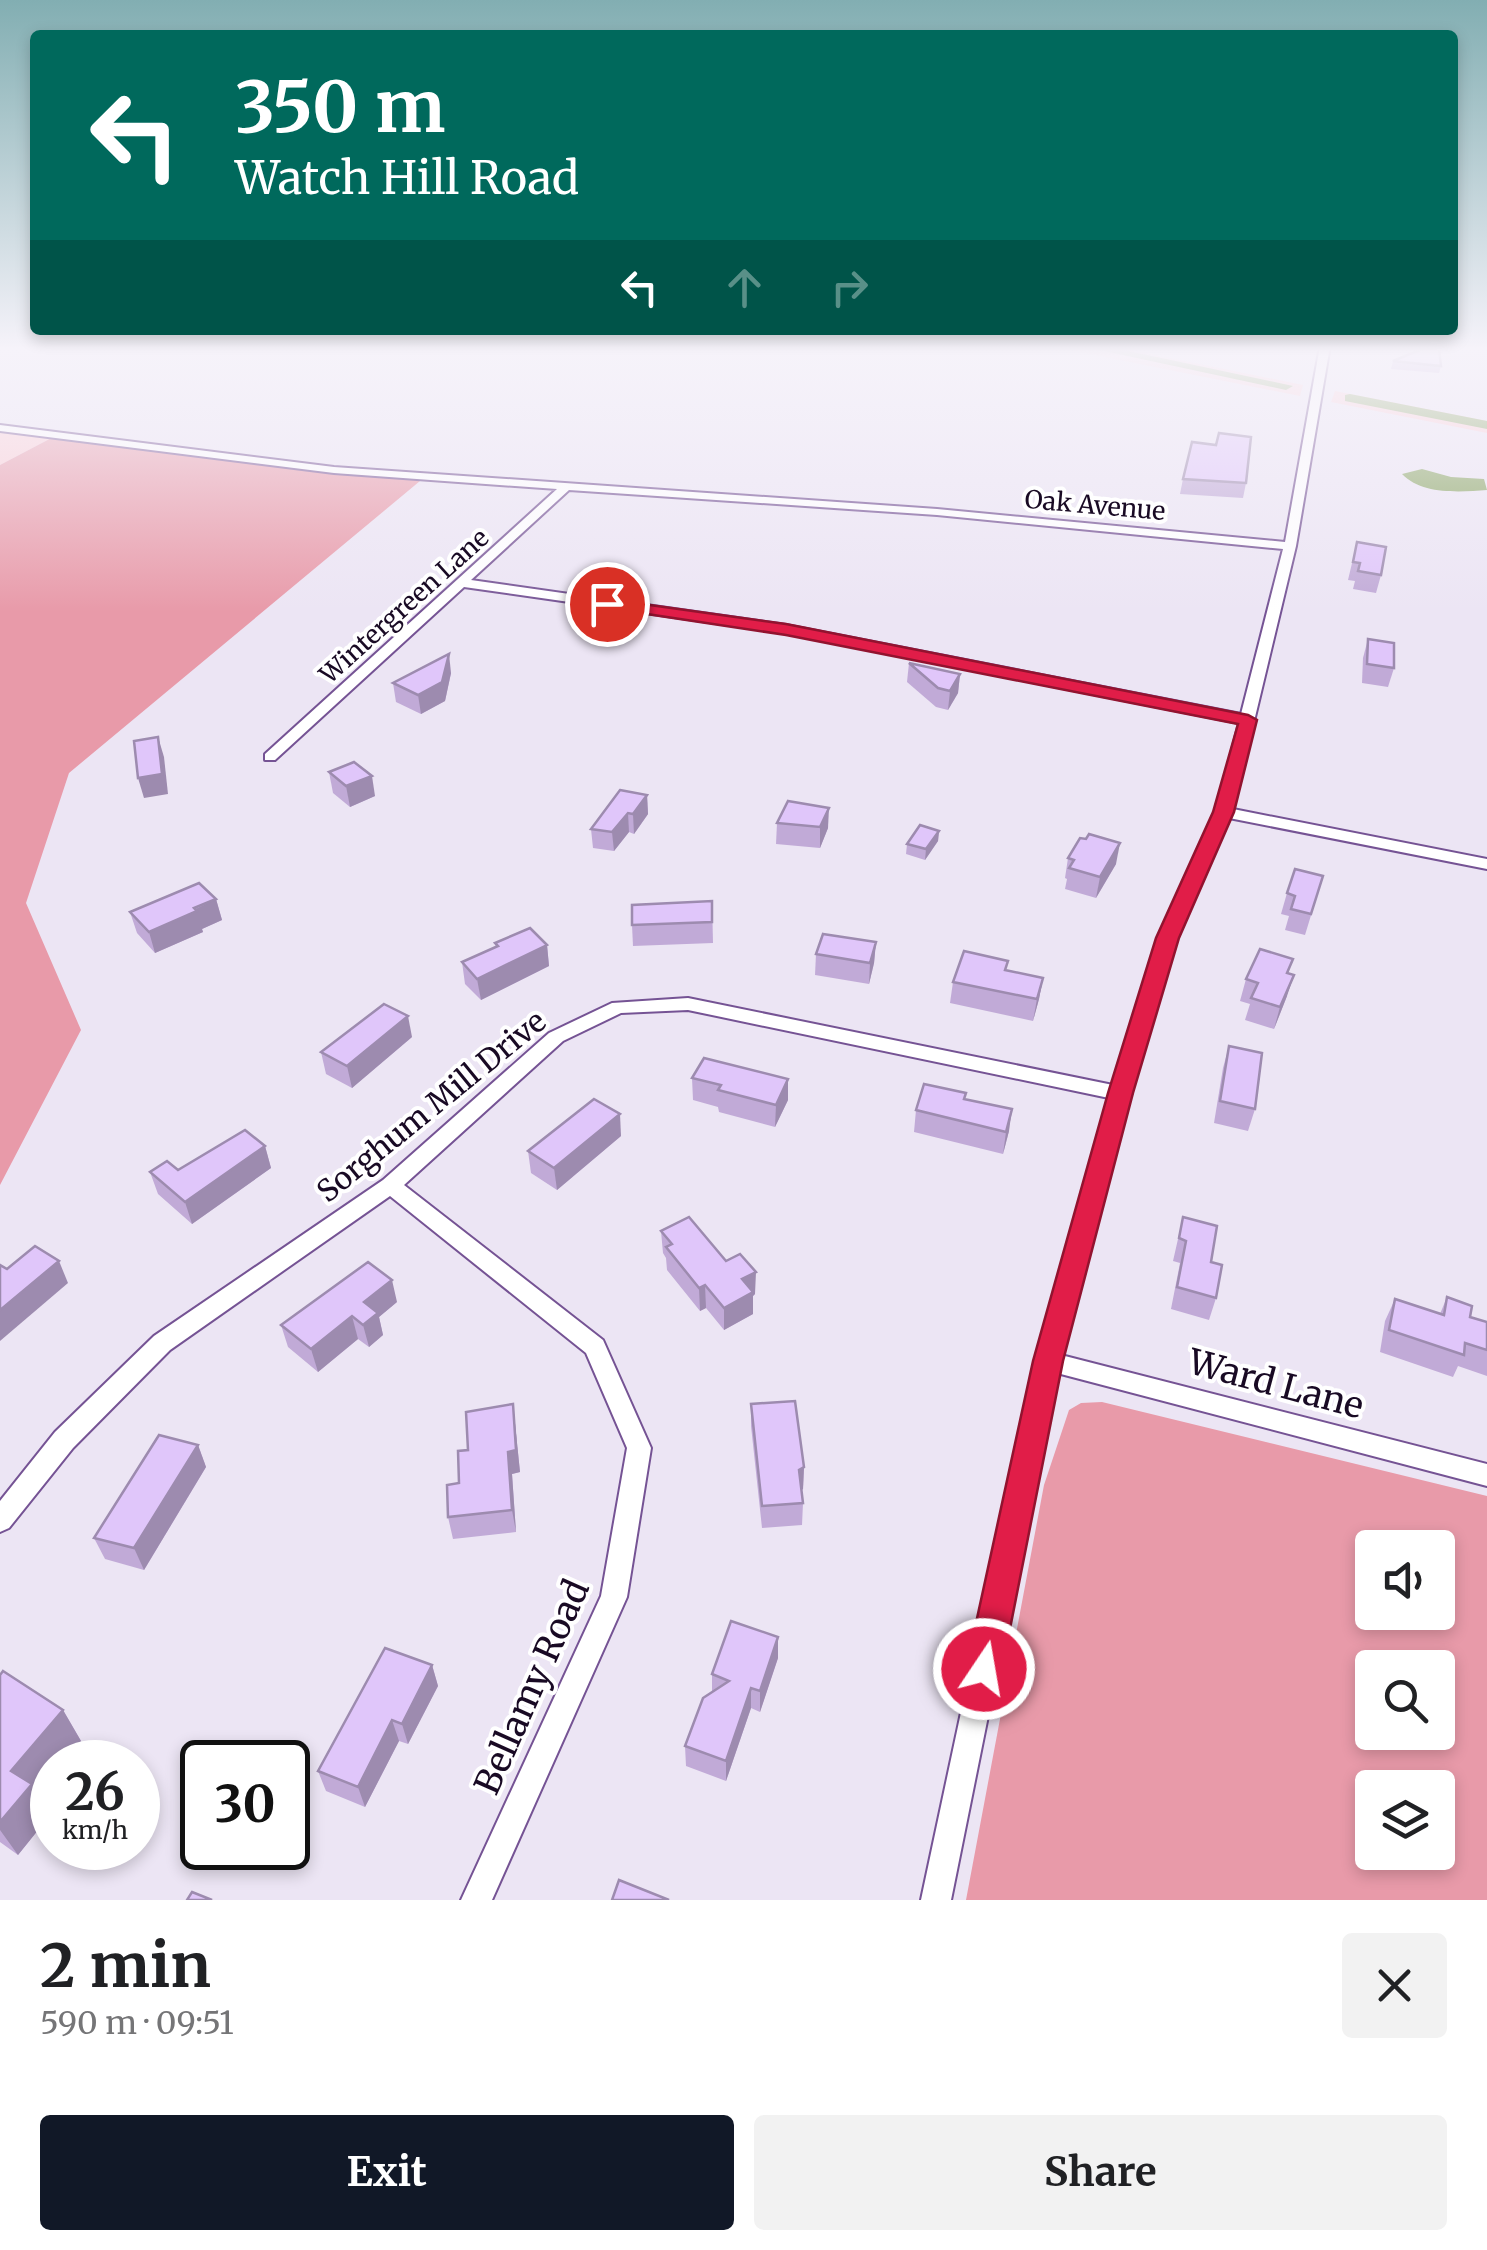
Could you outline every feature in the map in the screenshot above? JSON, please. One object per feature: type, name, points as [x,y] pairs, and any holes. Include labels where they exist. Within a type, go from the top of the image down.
[{"type":"street","name":"Oak Avenue","points":[[53,435],[334,470],[936,512],[1290,546]]},
{"type":"street","points":[[936,1900],[1048,1361],[1120,1093],[1167,938],[1224,812],[1290,546],[1309,435]]},
{"type":"street","name":"Wintergreen Lane","points":[[270,757],[567,486]]},
{"type":"street","points":[[464,582],[786,630],[1248,720]]},
{"type":"street","points":[[1224,812],[1487,864]]},
{"type":"street","name":"Sorghum Mill Drive","points":[[0,1520],[64,1440],[162,1343],[390,1186],[556,1037],[618,1007],[688,1004],[1120,1093]]},
{"type":"street","name":"Bellamy Road","points":[[390,1186],[594,1347],[640,1448],[614,1597],[476,1900]]},
{"type":"street","name":"Ward Lane","points":[[1048,1361],[1487,1475]]},
{"type":"shaded area","points":[[0,435],[58,435],[0,465]]},
{"type":"shaded area","points":[[64,435],[334,470],[426,476],[69,773],[26,903],[81,1030],[0,1185],[0,465]]},
{"type":"shaded area","points":[[1422,469],[1451,477],[1484,479],[1487,490],[1431,489],[1402,474]]},
{"type":"shaded area","points":[[1102,1402],[1487,1496],[1487,1900],[966,1900],[1044,1485],[1069,1410],[1081,1403]]},
{"type":"building","points":[[1219,435],[1251,437],[1246,483],[1183,479],[1192,442],[1216,445]]},
{"type":"building","points":[[1357,542],[1386,547],[1381,575],[1358,571],[1360,563],[1353,562]]},
{"type":"building","points":[[1368,639],[1394,643],[1394,668],[1367,664]]},
{"type":"building","points":[[449,654],[442,682],[418,695],[393,683]]},
{"type":"building","points":[[909,663],[960,674],[950,691],[938,688]]},
{"type":"building","points":[[158,737],[162,774],[138,778],[134,741]]},
{"type":"building","points":[[354,762],[372,776],[346,786],[329,772]]},
{"type":"building","points":[[620,790],[647,795],[612,832],[591,829]]},
{"type":"building","points":[[788,801],[829,808],[820,827],[777,823]]},
{"type":"building","points":[[920,825],[939,831],[926,849],[907,844]]},
{"type":"building","points":[[1089,834],[1120,843],[1100,877],[1069,868],[1074,860],[1068,858],[1080,838],[1086,839]]},
{"type":"building","points":[[1295,869],[1323,876],[1311,914],[1291,909],[1295,896],[1287,893]]},
{"type":"building","points":[[199,883],[216,899],[149,932],[130,912]]},
{"type":"building","points":[[712,901],[712,922],[632,925],[632,905]]},
{"type":"building","points":[[530,928],[547,945],[477,979],[462,962],[498,946],[495,943]]},
{"type":"building","points":[[823,934],[876,942],[870,963],[816,954]]},
{"type":"building","points":[[1260,949],[1293,959],[1287,973],[1294,975],[1280,1007],[1251,998],[1258,983],[1246,979]]},
{"type":"building","points":[[964,951],[1008,961],[1005,970],[1043,978],[1037,999],[953,982]]},
{"type":"building","points":[[384,1004],[408,1016],[347,1066],[321,1052]]},
{"type":"building","points":[[1229,1046],[1262,1053],[1255,1109],[1220,1101]]},
{"type":"building","points":[[704,1058],[788,1079],[776,1105],[718,1090],[721,1085],[692,1078]]},
{"type":"building","points":[[924,1084],[966,1093],[964,1099],[1012,1109],[1006,1132],[916,1110]]},
{"type":"building","points":[[594,1099],[620,1114],[554,1168],[528,1151]]},
{"type":"building","points":[[245,1130],[265,1146],[185,1202],[150,1172],[167,1161],[178,1170]]},
{"type":"building","points":[[689,1217],[726,1261],[740,1254],[756,1272],[742,1279],[753,1292],[724,1308],[705,1285],[699,1288],[666,1247],[672,1244],[661,1231]]},
{"type":"building","points":[[1183,1217],[1217,1226],[1211,1262],[1222,1265],[1216,1298],[1177,1287],[1186,1241],[1179,1238]]},
{"type":"building","points":[[35,1246],[59,1261],[0,1310],[0,1265],[7,1269]]},
{"type":"building","points":[[368,1262],[392,1280],[364,1302],[378,1313],[363,1325],[352,1316],[311,1349],[281,1325]]},
{"type":"building","points":[[1447,1297],[1472,1306],[1470,1317],[1487,1322],[1487,1350],[1465,1343],[1464,1355],[1389,1330],[1395,1299],[1444,1315]]},
{"type":"building","points":[[795,1401],[804,1467],[799,1470],[803,1503],[762,1506],[751,1404]]},
{"type":"building","points":[[513,1404],[516,1450],[508,1452],[512,1510],[448,1517],[447,1485],[459,1483],[458,1451],[468,1450],[466,1412]]},
{"type":"building","points":[[159,1435],[198,1445],[134,1548],[94,1538]]},
{"type":"building","points":[[731,1621],[778,1637],[760,1691],[751,1688],[726,1761],[685,1746],[703,1698],[729,1681],[712,1674]]},
{"type":"building","points":[[385,1648],[432,1665],[402,1724],[392,1720],[358,1787],[318,1771]]},
{"type":"building","points":[[3,1671],[63,1710],[37,1740],[30,1740],[30,1749],[11,1771],[30,1786],[0,1822]]},
{"type":"building","points":[[619,1880],[669,1900],[612,1900]]},
{"type":"building","points":[[192,1892],[212,1900],[187,1900]]},
{"type":"route","points":[[607,604],[786,630],[1248,720],[1224,812],[1167,938],[1120,1093],[1048,1361],[984,1669]]}]
